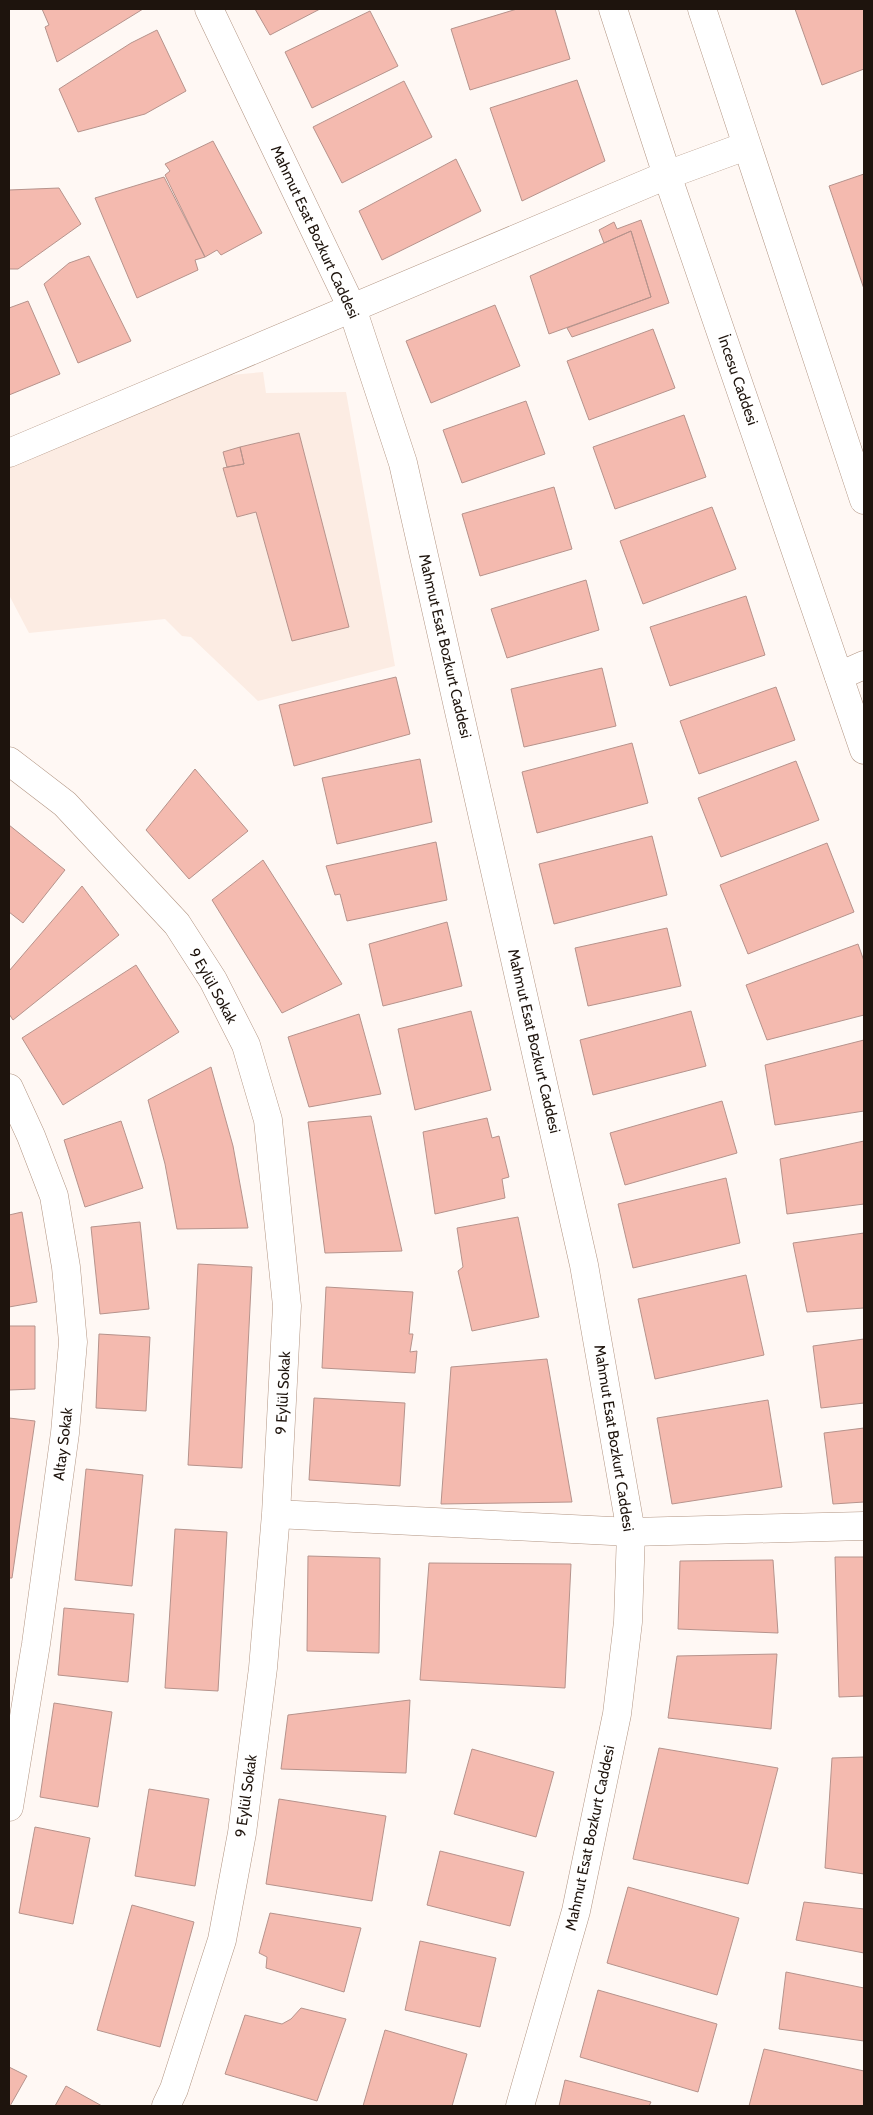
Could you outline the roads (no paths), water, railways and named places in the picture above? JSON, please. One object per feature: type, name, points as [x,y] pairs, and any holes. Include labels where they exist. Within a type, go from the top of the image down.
[{"type":"street","name":"Mahmut Esat Bozkurt Caddesi","points":[[209,9],[352,308],[403,463],[584,1265],[630,1532],[628,1622],[617,1714],[576,1911],[520,2106]]},
{"type":"street","name":"İncesu Caddesi","points":[[613,9],[864,750]]},
{"type":"street","points":[[702,9],[864,500]]},
{"type":"street","points":[[9,453],[668,175],[746,146]]},
{"type":"street","points":[[839,676],[864,665]]},
{"type":"street","name":"9 Eylül Sokak","points":[[9,761],[65,804],[177,924],[213,980],[246,1045],[268,1120],[287,1306],[276,1514],[263,1668],[242,1833],[222,1940],[174,2088],[166,2106]]},
{"type":"street","name":"Altay Sokak","points":[[9,1088],[31,1136],[54,1196],[66,1267],[73,1342],[65,1433],[36,1644],[9,1807]]},
{"type":"street","points":[[276,1514],[630,1532],[864,1526]]}]
